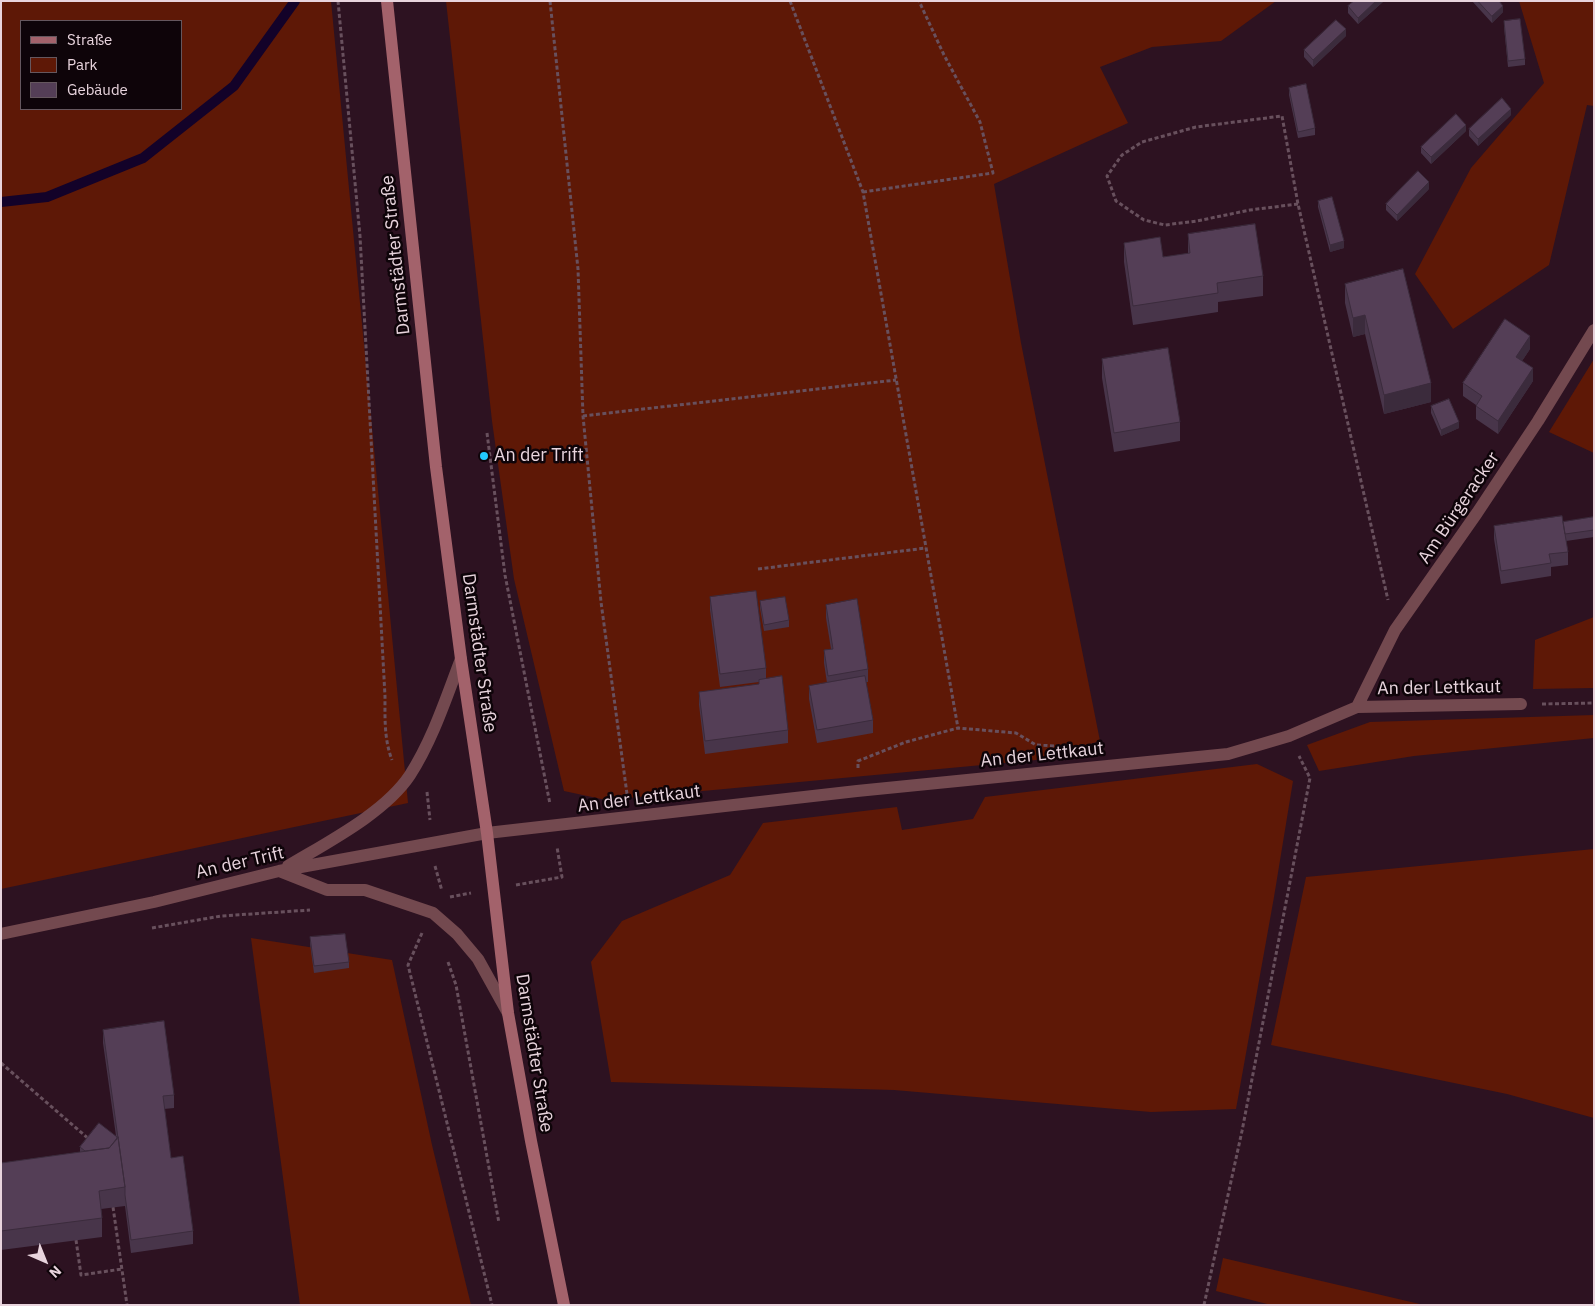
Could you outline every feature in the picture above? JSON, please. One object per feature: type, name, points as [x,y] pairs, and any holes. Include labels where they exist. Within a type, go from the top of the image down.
[{"type":"main road","name":"Darmstädter Straße","points":[[387,1],[435,457],[461,659],[487,833],[508,1013],[531,1141],[564,1305]]},
{"type":"street","name":"Am Bürgeracker","points":[[1357,707],[1395,630],[1478,513],[1528,437],[1594,330]]},
{"type":"street","points":[[279,871],[344,833],[386,802],[410,776],[430,739],[461,659]]},
{"type":"street","name":"An der Lettkaut","points":[[487,833],[857,791],[1228,754],[1289,736],[1357,707],[1521,704]]},
{"type":"street","name":"An der Trift","points":[[1,934],[154,902],[279,871],[487,833]]},
{"type":"street","points":[[279,871],[327,890],[365,890],[433,913],[457,934],[478,959],[508,1013]]},
{"type":"path","points":[[338,1],[360,236],[384,696],[384,729],[388,748],[395,766],[427,789],[430,842]]},
{"type":"path","points":[[550,1],[578,269],[583,416],[601,602],[630,817]]},
{"type":"path","points":[[790,1],[863,192],[958,728]]},
{"type":"path","points":[[863,192],[993,173],[980,122],[944,55],[920,1]]},
{"type":"path","points":[[1298,204],[1250,210],[1197,221],[1165,225],[1144,220],[1116,201],[1107,176],[1122,155],[1142,142],[1196,127],[1282,116],[1298,204],[1395,630]]},
{"type":"path","points":[[583,416],[896,380]]},
{"type":"path","points":[[444,898],[562,877],[554,826],[505,575],[487,433]]},
{"type":"path","points":[[758,569],[926,548]]},
{"type":"path","name":"An der Lettkaut","points":[[1521,704],[1594,704]]},
{"type":"path","points":[[857,791],[858,761],[906,742],[958,728],[1016,733],[1036,745],[1064,746]]},
{"type":"path","points":[[1204,1305],[1242,1131],[1310,778],[1289,736]]},
{"type":"path","points":[[148,928],[221,916],[292,910],[318,910]]},
{"type":"path","points":[[414,928],[427,938]]},
{"type":"path","points":[[422,933],[408,965],[492,1305]]},
{"type":"path","points":[[443,954],[448,962],[456,985],[499,1223]]},
{"type":"path","points":[[1,1063],[90,1140]]},
{"type":"path","points":[[113,1207],[127,1305]]},
{"type":"path","points":[[76,1240],[80,1275],[122,1269]]},
{"type":"green space","points":[[1,1],[331,1],[408,803],[1,889]]},
{"type":"green space","points":[[446,1],[1276,1],[1221,41],[1152,47],[1100,67],[1128,123],[994,184],[1021,343],[1100,741],[1036,760],[606,800],[564,791],[514,579],[492,421]]},
{"type":"green space","points":[[1519,1],[1594,1],[1594,106],[1587,105],[1549,265],[1453,329],[1415,274],[1471,168],[1544,83]]},
{"type":"green space","points":[[1594,359],[1594,453],[1549,432]]},
{"type":"green space","points":[[1594,617],[1594,688],[1533,689],[1535,640]]},
{"type":"green space","points":[[1594,715],[1594,738],[1414,756],[1319,771],[1307,745],[1370,722]]},
{"type":"green space","points":[[1257,764],[1293,781],[1236,1109],[1151,1112],[894,1090],[611,1082],[591,962],[622,921],[730,875],[763,823],[897,807],[902,830],[973,819],[985,797]]},
{"type":"green space","points":[[1594,849],[1594,1118],[1507,1094],[1271,1045],[1306,877]]},
{"type":"green space","points":[[251,938],[392,960],[432,1145],[471,1305],[300,1305]]},
{"type":"green space","points":[[1223,1258],[1424,1305],[1271,1305],[1216,1291]]},
{"type":"building","points":[[1354,1],[1376,1],[1358,18],[1348,6]]},
{"type":"building","points":[[1478,1],[1499,1],[1503,6],[1492,16]]},
{"type":"building","points":[[1520,19],[1525,59],[1508,61],[1504,21]]},
{"type":"building","points":[[1336,20],[1346,29],[1313,60],[1304,50]]},
{"type":"building","points":[[1306,84],[1315,128],[1298,132],[1289,88]]},
{"type":"building","points":[[1502,98],[1511,109],[1478,139],[1469,129]]},
{"type":"building","points":[[1456,114],[1466,125],[1431,157],[1421,147]]},
{"type":"building","points":[[1418,171],[1429,182],[1397,215],[1386,204]]},
{"type":"building","points":[[1332,197],[1344,241],[1330,245],[1318,201]]},
{"type":"building","points":[[1255,224],[1263,276],[1217,283],[1218,293],[1133,306],[1124,243],[1160,237],[1163,257],[1190,253],[1188,234]]},
{"type":"building","points":[[1403,269],[1431,383],[1384,395],[1365,315],[1353,318],[1345,284]]},
{"type":"building","points":[[1505,319],[1530,336],[1516,357],[1533,368],[1498,421],[1476,406],[1482,396],[1463,383]]},
{"type":"building","points":[[1168,348],[1180,422],[1114,433],[1102,359]]},
{"type":"building","points":[[1449,399],[1459,422],[1441,430],[1431,406]]},
{"type":"building","points":[[1562,516],[1568,552],[1549,554],[1551,563],[1501,571],[1494,526]]},
{"type":"building","points":[[1594,517],[1594,530],[1565,534],[1563,522]]},
{"type":"building","points":[[756,591],[766,668],[720,674],[710,597]]},
{"type":"building","points":[[785,597],[789,620],[764,625],[760,601]]},
{"type":"building","points":[[857,599],[868,669],[828,676],[824,650],[833,649],[826,605]]},
{"type":"building","points":[[782,676],[788,730],[705,741],[699,692],[759,684],[759,680]]},
{"type":"building","points":[[865,676],[873,720],[817,730],[809,686]]},
{"type":"building","points":[[345,934],[349,962],[314,966],[310,937]]},
{"type":"building","points":[[164,1021],[174,1095],[163,1096],[171,1158],[183,1156],[193,1231],[131,1240],[103,1030]]},
{"type":"building","points":[[99,1123],[117,1139],[109,1148],[85,1151],[80,1147]]},
{"type":"building","points":[[118,1137],[125,1187],[99,1191],[102,1218],[1,1231],[1,1163],[109,1148]]},
{"type":"waterway","points":[[1,202],[47,197],[143,158],[234,86],[295,1]]},
{"type":"place","name":"An der Trift","points":[[484,456]]}]
